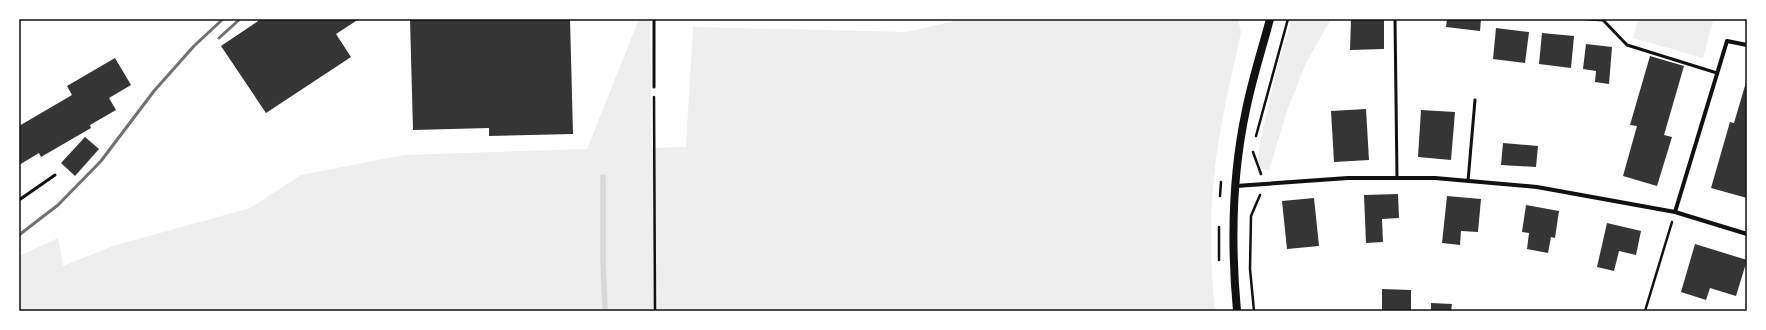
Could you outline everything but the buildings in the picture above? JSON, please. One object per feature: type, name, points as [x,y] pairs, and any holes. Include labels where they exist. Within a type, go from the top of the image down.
[{"type":"main road","points":[[1237,311],[1233,267],[1235,186],[1246,111],[1270,19]]},
{"type":"street","points":[[1675,212],[1727,41],[1747,45]]},
{"type":"street","points":[[1235,186],[1348,178],[1434,178],[1536,187],[1675,212],[1747,234]]},
{"type":"lane","points":[[654,19],[654,87]]},
{"type":"lane","points":[[1395,19],[1397,178]]},
{"type":"lane","points":[[1588,19],[1603,20],[1627,45],[1717,73]]},
{"type":"lane","points":[[1468,181],[1475,100]]},
{"type":"lane","points":[[19,200],[56,175]]},
{"type":"path","points":[[1255,142],[1288,19]]},
{"type":"path","points":[[654,87],[655,311]]},
{"type":"path","points":[[1252,150],[1264,184],[1251,216],[1250,269],[1254,311]]},
{"type":"path","points":[[1645,311],[1675,212]]},
{"type":"shaded area","points":[[639,19],[650,19],[652,148],[686,147],[693,27],[906,32],[963,19],[1238,19],[1241,32],[1218,145],[1211,216],[1211,264],[1215,311],[19,311],[19,256],[58,238],[63,266],[113,246],[250,208],[301,175],[404,155],[587,149]]},
{"type":"shaded area","points":[[1292,19],[1331,19],[1307,61],[1288,108],[1269,170],[1262,169],[1257,161],[1262,134],[1277,68]]},
{"type":"shaded area","points":[[1638,19],[1704,19],[1713,21],[1703,58],[1633,38]]},
{"type":"waterway","points":[[603,177],[603,260],[605,311]]},
{"type":"railway","points":[[19,235],[58,205],[101,161],[154,91],[194,46],[223,19]]},
{"type":"railway","points":[[219,38],[240,19]]}]
